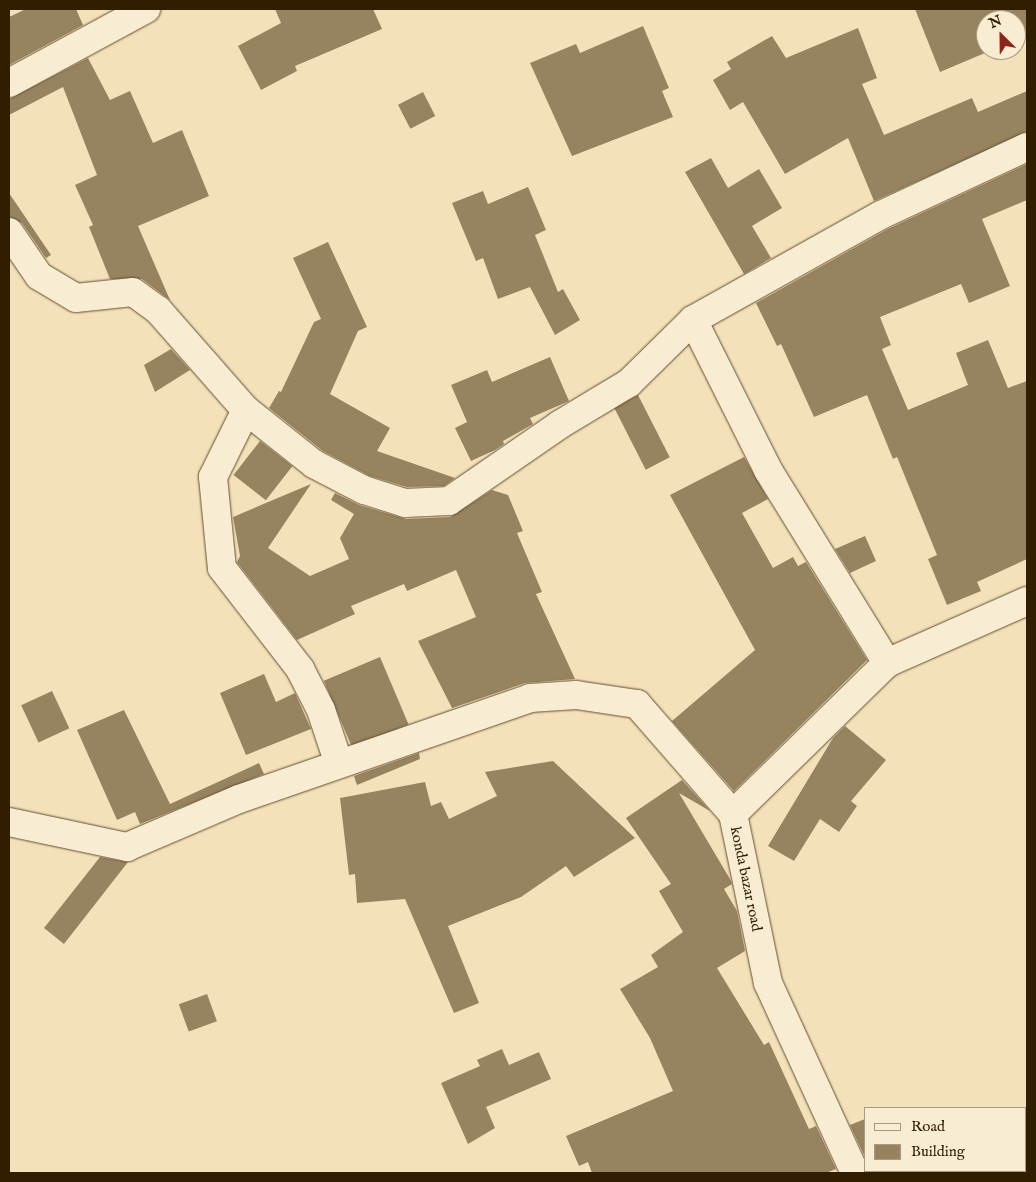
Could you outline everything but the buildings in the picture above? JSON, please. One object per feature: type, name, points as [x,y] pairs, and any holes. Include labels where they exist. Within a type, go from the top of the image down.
[{"type":"street","points":[[9,83],[146,9]]},
{"type":"street","points":[[9,232],[39,276],[76,298],[133,292],[158,310],[246,410],[314,464],[364,490],[405,503],[449,500],[559,424],[629,383],[693,320],[881,215],[1027,146]]},
{"type":"street","points":[[693,320],[768,470],[887,663]]},
{"type":"street","points":[[246,410],[213,477],[222,568],[300,669],[321,710],[339,764]]},
{"type":"street","name":"konda bazar road","points":[[855,1173],[768,983],[733,814],[887,663],[1027,602]]},
{"type":"street","points":[[9,822],[126,847],[239,799],[530,698],[576,695],[637,704],[733,814]]}]
